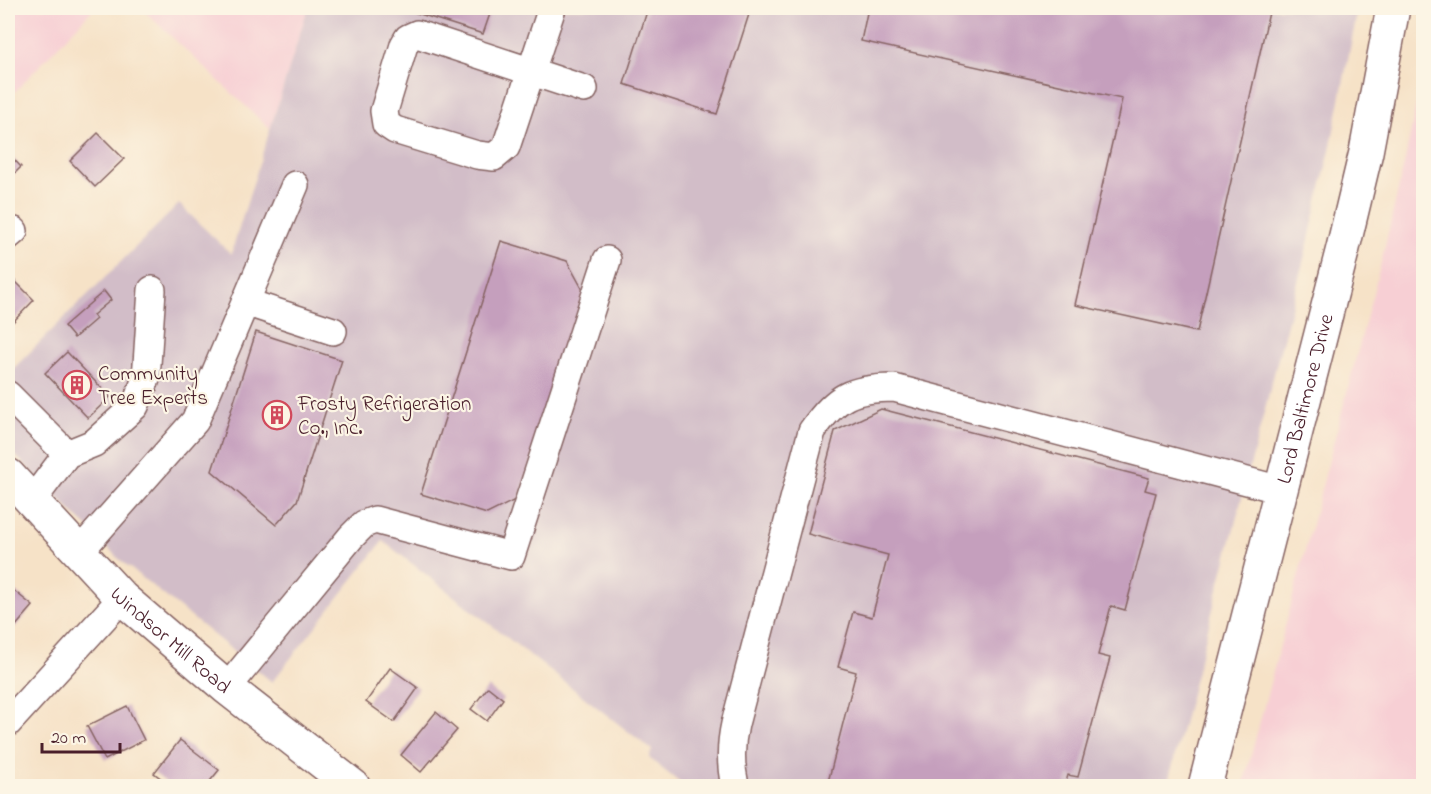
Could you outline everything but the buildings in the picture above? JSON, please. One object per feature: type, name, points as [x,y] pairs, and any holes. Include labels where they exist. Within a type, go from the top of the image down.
[{"type":"main road","name":"Lord Baltimore Drive","points":[[1205,786],[1366,152],[1393,8]]},
{"type":"main road","name":"Windsor Mill Road","points":[[8,475],[122,598],[227,688],[353,786]]},
{"type":"street","points":[[552,8],[531,71],[506,147],[494,157],[477,155],[395,130],[386,124],[384,111],[404,45],[408,38],[417,34],[531,71],[584,89]]},
{"type":"street","points":[[79,552],[195,421],[295,185]]},
{"type":"street","points":[[227,688],[364,524],[375,520],[511,556],[608,260]]},
{"type":"street","points":[[31,502],[67,454],[94,443],[135,406],[146,379],[152,290]]},
{"type":"street","points":[[245,302],[333,331]]},
{"type":"street","points":[[735,786],[730,767],[730,745],[812,431],[825,412],[848,394],[870,388],[894,388],[1281,490]]},
{"type":"street","points":[[8,395],[67,454]]},
{"type":"street","points":[[8,723],[122,598]]},
{"type":"shaded area","points":[[8,8],[94,8],[8,99]]},
{"type":"shaded area","points":[[141,8],[308,8],[270,129]]},
{"type":"shaded area","points":[[308,8],[1358,8],[1331,145],[1308,243],[1167,786],[684,786],[649,758],[652,750],[383,541],[272,682],[119,559],[8,448],[8,374],[179,204],[231,254]]},
{"type":"shaded area","points":[[1423,70],[1423,786],[1243,786],[1382,259]]},
{"type":"place","name":"Community Tree Experts","points":[[77,385]]},
{"type":"place","name":"Frosty Refrigeration Co., Inc.","points":[[277,415]]}]
